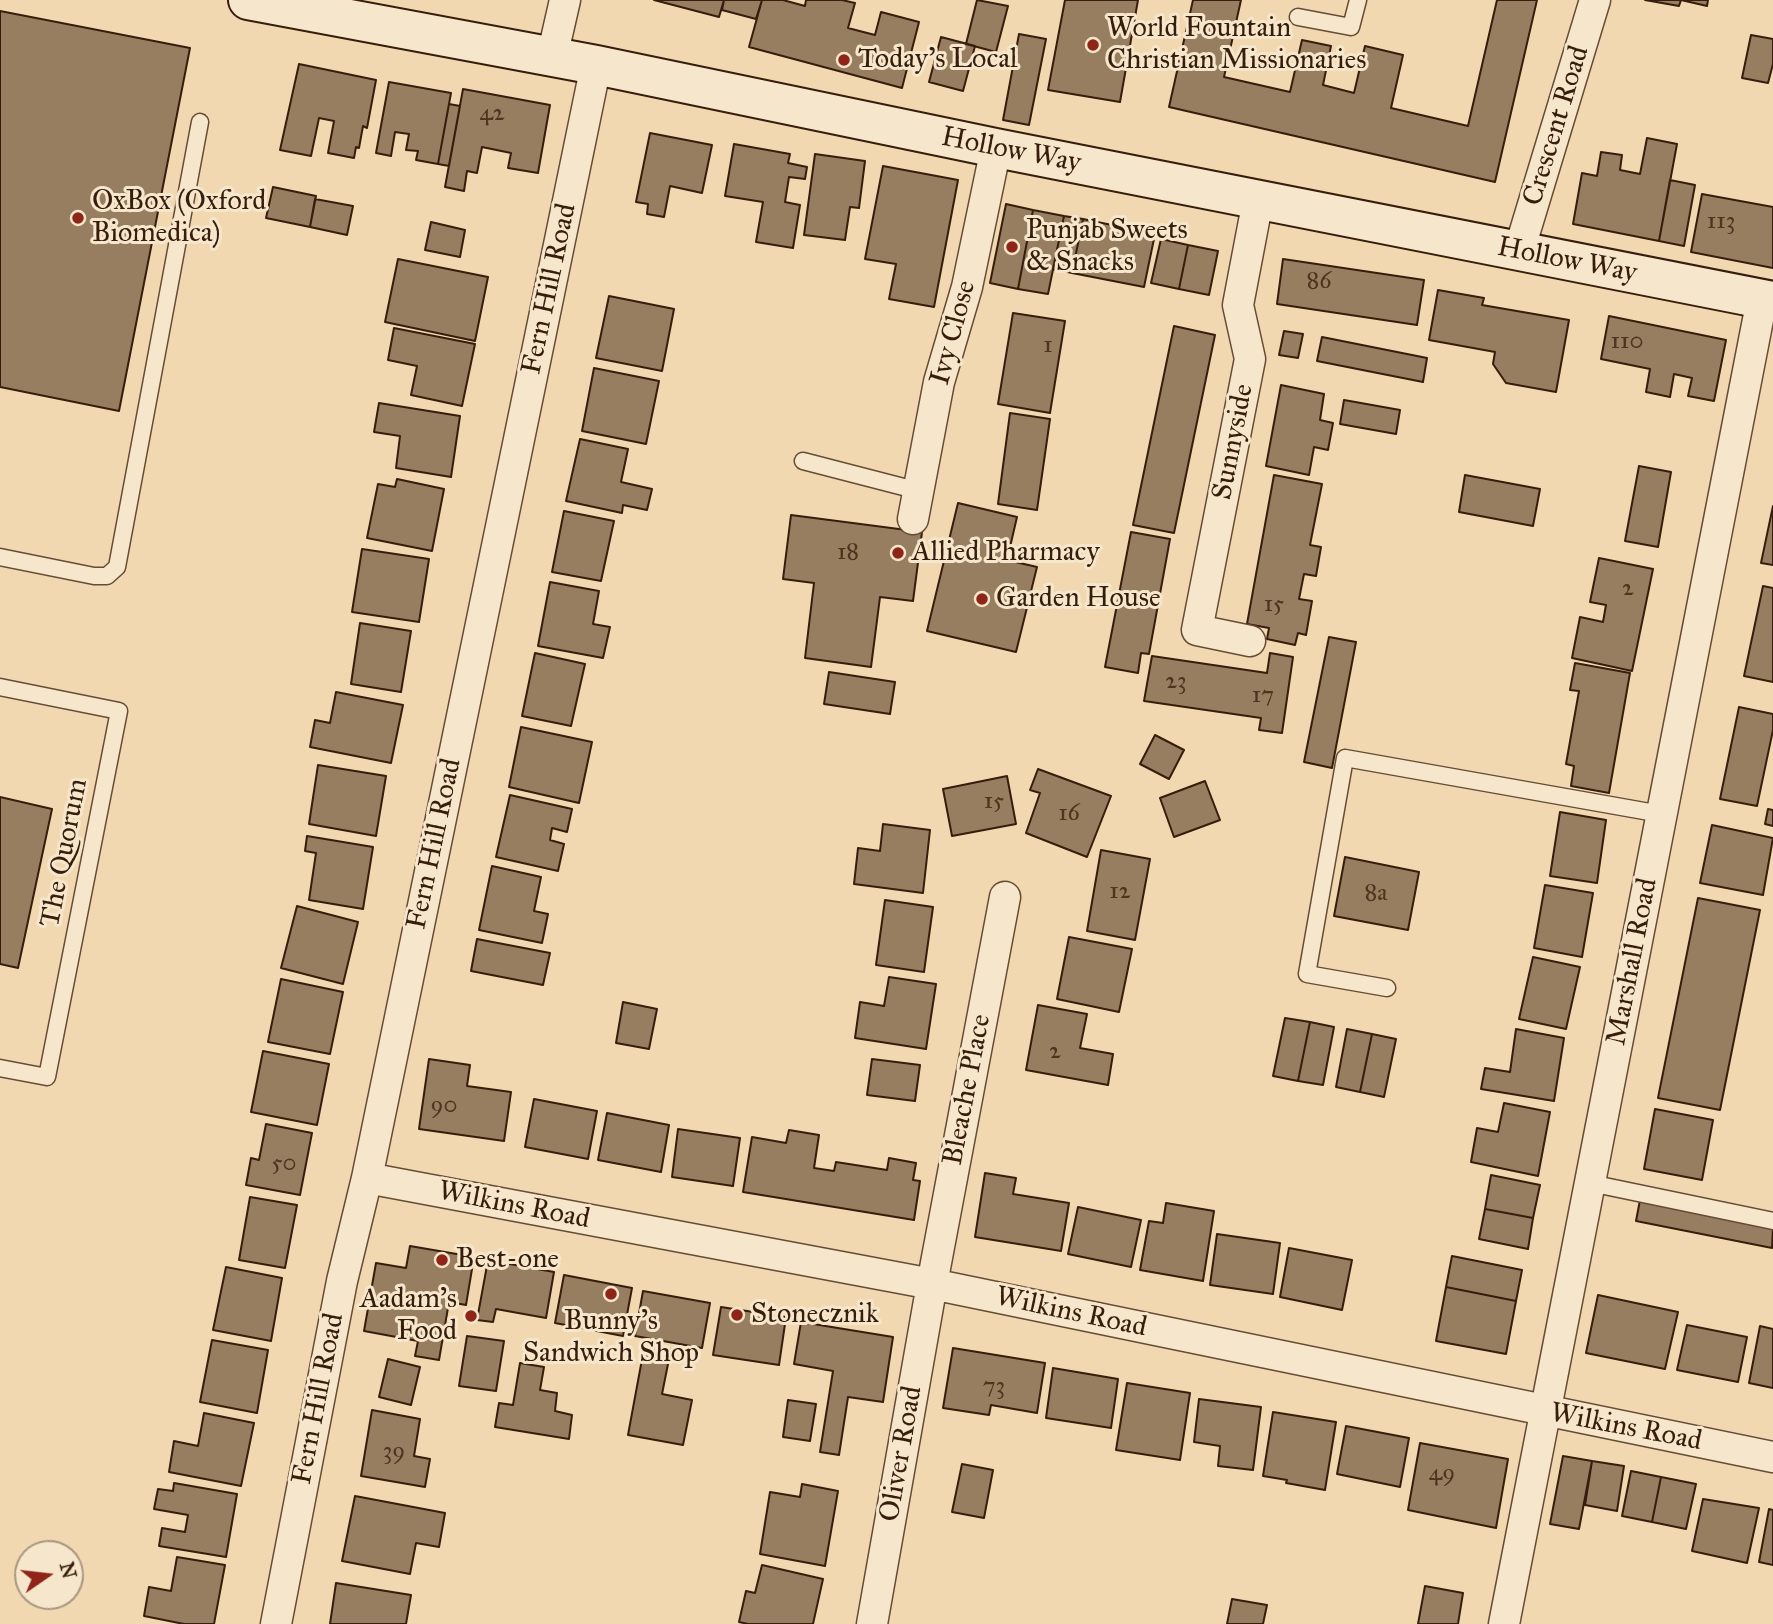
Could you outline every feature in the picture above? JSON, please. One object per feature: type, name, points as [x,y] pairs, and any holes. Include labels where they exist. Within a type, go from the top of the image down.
[{"type":"main road","name":"Hollow Way","points":[[248,0],[596,65],[996,148],[1767,300]]},
{"type":"street","points":[[552,57],[565,0]]},
{"type":"street","name":"Crescent Road","points":[[1520,251],[1595,0]]},
{"type":"street","name":"Fern Hill Road","points":[[276,1624],[342,1281],[367,1178],[596,65]]},
{"type":"street","name":"Ivy Close","points":[[916,505],[939,382],[967,287],[996,148]]},
{"type":"street","name":"Sunnyside","points":[[1250,641],[1197,631],[1250,359],[1238,305],[1258,200]]},
{"type":"street","name":"Marshall Road","points":[[1504,1624],[1661,814],[1767,300]]},
{"type":"street","name":"Bleache Place","points":[[932,1284],[1005,897]]},
{"type":"street","name":"Wilkins Road","points":[[367,1178],[932,1284],[1773,1457]]},
{"type":"street","name":"Oliver Road","points":[[872,1624],[932,1284]]},
{"type":"lane","points":[[1298,17],[1351,27],[1358,0]]},
{"type":"lane","points":[[0,557],[94,576],[107,576],[117,567],[200,122]]},
{"type":"lane","points":[[803,461],[916,505]]},
{"type":"lane","name":"The Quorum","points":[[0,687],[119,711],[47,1077],[0,1068]]},
{"type":"lane","points":[[1387,988],[1307,974],[1345,758],[1661,814]]},
{"type":"lane","points":[[1590,1183],[1773,1221]]},
{"type":"building","points":[[654,0],[724,0],[719,17]]},
{"type":"building","points":[[724,0],[762,0],[756,19],[722,10]]},
{"type":"building","points":[[762,0],[783,0],[805,6],[806,0],[842,0],[855,3],[848,28],[875,35],[881,12],[919,22],[902,88],[749,47]]},
{"type":"building","points":[[977,0],[1008,6],[996,52],[966,44]]},
{"type":"building","name":"World Fountain Christian Missionaries","points":[[1065,0],[1138,0],[1120,102],[1048,90]]},
{"type":"building","points":[[1193,0],[1241,0],[1224,77],[1290,92],[1302,40],[1331,46],[1323,85],[1354,93],[1365,46],[1403,55],[1391,108],[1468,126],[1497,0],[1537,0],[1495,182],[1169,107]]},
{"type":"building","points":[[1645,0],[1681,0],[1679,6]]},
{"type":"building","points":[[1681,0],[1708,0],[1707,6]]},
{"type":"building","name":"OxBox (Oxford Biomedica)","points":[[0,11],[190,48],[119,411],[0,387]]},
{"type":"building","points":[[1019,34],[1046,39],[1029,125],[1003,120]]},
{"type":"building","points":[[1751,35],[1773,39],[1773,64],[1768,83],[1742,78]]},
{"type":"building","points":[[941,37],[975,46],[963,91],[929,82]]},
{"type":"building","points":[[299,64],[376,80],[367,128],[363,126],[359,148],[356,147],[354,158],[328,153],[334,121],[319,118],[311,156],[280,150]]},
{"type":"building","points":[[389,82],[451,93],[438,164],[416,160],[418,151],[406,150],[409,134],[395,132],[391,156],[376,153]]},
{"type":"building","points":[[463,89],[550,105],[538,173],[508,168],[511,153],[482,147],[477,173],[467,171],[464,191],[445,187]]},
{"type":"building","points":[[449,104],[460,106],[449,166],[438,164]]},
{"type":"building","points":[[650,133],[712,145],[702,193],[670,186],[664,217],[647,214],[648,204],[636,202]]},
{"type":"building","points":[[1647,138],[1677,144],[1659,241],[1573,224],[1582,173],[1597,176],[1601,152],[1622,155],[1620,170],[1640,174]]},
{"type":"building","points":[[734,144],[790,154],[788,163],[807,167],[805,179],[789,177],[785,202],[800,205],[793,248],[756,242],[763,202],[725,196]]},
{"type":"building","points":[[815,154],[865,161],[859,208],[850,207],[845,240],[804,235]]},
{"type":"building","points":[[883,166],[958,180],[934,307],[889,299],[896,264],[865,259]]},
{"type":"building","points":[[1670,180],[1695,185],[1684,246],[1659,241]]},
{"type":"building","points":[[273,187],[316,196],[310,227],[266,218]]},
{"type":"building","points":[[1702,194],[1773,207],[1773,268],[1691,252]]},
{"type":"building","points":[[315,199],[353,206],[347,235],[310,227]]},
{"type":"building","name":"Punjab Sweets & Snacks","points":[[1006,204],[1033,210],[1018,289],[990,283]]},
{"type":"building","points":[[1033,210],[1064,216],[1048,294],[1018,289]]},
{"type":"building","points":[[1064,216],[1083,219],[1072,273],[1053,269]]},
{"type":"building","points":[[1083,219],[1155,234],[1144,287],[1072,273]]},
{"type":"building","points":[[431,222],[465,230],[460,257],[425,250]]},
{"type":"building","points":[[1161,239],[1188,245],[1179,289],[1151,283]]},
{"type":"building","points":[[1188,245],[1218,251],[1209,295],[1179,289]]},
{"type":"building","points":[[398,259],[488,277],[475,341],[385,322]]},
{"type":"building","points":[[1283,259],[1424,280],[1417,325],[1277,304]]},
{"type":"building","points":[[1438,290],[1484,298],[1482,305],[1569,320],[1556,392],[1506,383],[1493,364],[1495,352],[1429,340]]},
{"type":"building","points":[[609,296],[674,309],[662,371],[596,358]]},
{"type":"building","points":[[1013,313],[1065,321],[1050,413],[998,404]]},
{"type":"building","points":[[1609,316],[1726,340],[1714,401],[1688,396],[1692,378],[1674,374],[1670,397],[1646,392],[1650,369],[1601,359]]},
{"type":"building","points":[[1174,326],[1215,335],[1174,533],[1133,525]]},
{"type":"building","points":[[394,328],[475,344],[462,406],[411,395],[417,366],[388,360]]},
{"type":"building","points":[[1284,331],[1303,334],[1298,358],[1279,355]]},
{"type":"building","points":[[1322,337],[1427,358],[1423,382],[1317,361]]},
{"type":"building","points":[[594,368],[659,381],[646,444],[582,431]]},
{"type":"building","points":[[1281,385],[1324,394],[1320,420],[1333,423],[1328,450],[1314,447],[1309,475],[1266,466]]},
{"type":"building","points":[[1344,400],[1400,410],[1396,434],[1340,424]]},
{"type":"building","points":[[379,403],[460,416],[451,477],[396,468],[400,436],[374,432]]},
{"type":"building","points":[[1010,413],[1050,419],[1037,510],[998,504]]},
{"type":"building","points":[[580,439],[628,449],[621,482],[652,489],[647,510],[623,505],[622,513],[566,501]]},
{"type":"building","points":[[1639,466],[1671,472],[1658,547],[1625,541]]},
{"type":"building","points":[[1274,475],[1322,484],[1310,545],[1321,547],[1316,576],[1304,574],[1299,599],[1312,601],[1306,635],[1298,633],[1295,645],[1267,639],[1269,628],[1247,624]]},
{"type":"building","points":[[1465,475],[1540,489],[1533,526],[1459,512]]},
{"type":"building","points":[[397,479],[444,489],[432,551],[367,538],[378,484],[395,487]]},
{"type":"building","name":"Garden House","points":[[958,503],[1017,517],[1007,560],[1037,567],[1016,652],[927,631]]},
{"type":"building","points":[[1773,506],[1773,565],[1761,563]]},
{"type":"building","points":[[564,511],[614,521],[601,581],[552,572]]},
{"type":"building","points":[[791,515],[922,532],[913,601],[880,597],[871,667],[805,658],[814,583],[783,579]]},
{"type":"building","points":[[1131,532],[1170,539],[1149,654],[1141,653],[1138,673],[1105,667]]},
{"type":"building","points":[[362,549],[429,559],[419,622],[352,612]]},
{"type":"building","points":[[1599,558],[1653,569],[1632,671],[1572,658],[1580,617],[1603,622],[1606,605],[1590,602]]},
{"type":"building","points":[[550,582],[599,591],[593,624],[610,627],[603,658],[538,646]]},
{"type":"building","points":[[1763,586],[1773,588],[1773,682],[1744,676]]},
{"type":"building","points":[[360,623],[411,631],[401,692],[351,684]]},
{"type":"building","points":[[1329,637],[1356,642],[1332,768],[1304,762]]},
{"type":"building","points":[[535,653],[585,664],[571,726],[522,716]]},
{"type":"building","points":[[1270,653],[1293,657],[1282,733],[1259,730],[1261,718],[1144,701],[1152,656],[1267,673]]},
{"type":"building","points":[[1575,663],[1630,673],[1609,793],[1571,786],[1574,766],[1566,764],[1579,691],[1570,690]]},
{"type":"building","points":[[829,672],[895,682],[890,714],[824,704]]},
{"type":"building","points":[[336,692],[403,705],[391,763],[310,747],[315,720],[330,723]]},
{"type":"building","points":[[1739,707],[1773,714],[1773,730],[1757,806],[1720,799]]},
{"type":"building","points":[[521,727],[592,742],[579,803],[509,787]]},
{"type":"building","points":[[1155,735],[1184,750],[1169,779],[1140,764]]},
{"type":"building","points":[[318,765],[386,776],[376,836],[309,824]]},
{"type":"building","points":[[1038,769],[1111,796],[1087,857],[1026,833],[1040,793],[1030,790]]},
{"type":"building","points":[[1007,776],[1016,824],[952,836],[943,789]]},
{"type":"building","points":[[1205,781],[1220,820],[1174,837],[1160,798]]},
{"type":"building","points":[[510,795],[572,809],[567,832],[552,828],[550,840],[564,844],[558,871],[496,857]]},
{"type":"building","points":[[0,797],[52,809],[18,968],[0,964]]},
{"type":"building","points":[[1768,809],[1773,810],[1773,826],[1765,824]]},
{"type":"building","points":[[1560,812],[1606,820],[1597,883],[1550,876]]},
{"type":"building","points":[[883,824],[930,830],[923,893],[854,884],[858,848],[880,851]]},
{"type":"building","points":[[1712,825],[1773,838],[1763,895],[1700,883]]},
{"type":"building","points":[[307,836],[373,847],[363,909],[309,900],[316,853],[305,851]]},
{"type":"building","points":[[1101,850],[1150,859],[1135,940],[1087,931]]},
{"type":"building","points":[[1345,857],[1419,872],[1408,930],[1334,916]]},
{"type":"building","points":[[492,866],[541,877],[534,911],[548,914],[542,943],[479,930]]},
{"type":"building","points":[[1545,885],[1593,893],[1582,957],[1534,948]]},
{"type":"building","points":[[1698,898],[1760,910],[1720,1110],[1658,1098]]},
{"type":"building","points":[[885,900],[933,907],[924,972],[876,965]]},
{"type":"building","points":[[297,906],[358,922],[343,984],[281,968]]},
{"type":"building","points":[[1069,937],[1132,949],[1119,1012],[1057,999]]},
{"type":"building","points":[[477,939],[550,953],[543,985],[471,971]]},
{"type":"building","points":[[1533,957],[1580,967],[1566,1029],[1519,1019]]},
{"type":"building","points":[[889,977],[936,984],[926,1049],[855,1038],[860,1002],[884,1006]]},
{"type":"building","points":[[281,979],[343,992],[330,1054],[268,1042]]},
{"type":"building","points":[[623,1002],[657,1009],[649,1049],[616,1043]]},
{"type":"building","points":[[1038,1005],[1087,1014],[1080,1048],[1113,1054],[1108,1085],[1026,1070]]},
{"type":"building","points":[[1285,1018],[1310,1022],[1298,1081],[1273,1076]]},
{"type":"building","points":[[1310,1022],[1334,1027],[1323,1085],[1298,1081]]},
{"type":"building","points":[[1347,1029],[1372,1034],[1360,1092],[1336,1087]]},
{"type":"building","points":[[1516,1029],[1564,1038],[1554,1101],[1481,1089],[1485,1068],[1510,1072]]},
{"type":"building","points":[[1372,1034],[1396,1039],[1384,1097],[1360,1092]]},
{"type":"building","points":[[263,1051],[329,1064],[317,1125],[251,1112]]},
{"type":"building","points":[[429,1059],[470,1065],[467,1086],[511,1092],[504,1141],[419,1129]]},
{"type":"building","points":[[872,1059],[920,1065],[915,1101],[867,1095]]},
{"type":"building","points":[[534,1099],[597,1111],[588,1159],[525,1147]]},
{"type":"building","points":[[1504,1103],[1550,1112],[1538,1176],[1471,1162],[1477,1128],[1498,1132]]},
{"type":"building","points":[[1655,1109],[1713,1120],[1702,1180],[1644,1169]]},
{"type":"building","points":[[607,1113],[669,1125],[661,1172],[598,1160]]},
{"type":"building","points":[[266,1124],[312,1133],[300,1195],[246,1185],[251,1158],[259,1160]]},
{"type":"building","points":[[678,1129],[740,1138],[733,1186],[672,1177]]},
{"type":"building","points":[[789,1130],[819,1135],[814,1168],[834,1171],[836,1162],[887,1170],[889,1158],[916,1163],[913,1180],[920,1181],[914,1220],[743,1192],[752,1137],[786,1143]]},
{"type":"building","points":[[985,1173],[1016,1178],[1013,1194],[1069,1203],[1061,1251],[975,1237]]},
{"type":"building","points":[[1491,1175],[1540,1185],[1533,1218],[1485,1209]]},
{"type":"building","points":[[250,1197],[297,1205],[285,1268],[239,1260]]},
{"type":"building","points":[[1640,1200],[1773,1227],[1772,1248],[1636,1221]]},
{"type":"building","points":[[1166,1203],[1214,1211],[1203,1281],[1140,1270],[1149,1221],[1163,1223]]},
{"type":"building","points":[[1078,1207],[1141,1220],[1131,1267],[1068,1254]]},
{"type":"building","points":[[1485,1209],[1533,1218],[1528,1249],[1479,1239]]},
{"type":"building","points":[[1217,1234],[1280,1243],[1273,1294],[1210,1285]]},
{"type":"building","points":[[410,1246],[474,1257],[466,1305],[449,1302],[439,1360],[415,1356],[418,1341],[364,1331],[376,1263],[406,1268]]},
{"type":"building","points":[[1289,1248],[1352,1260],[1342,1310],[1280,1297]]},
{"type":"building","points":[[1452,1256],[1522,1270],[1516,1301],[1446,1287]]},
{"type":"building","points":[[488,1260],[554,1272],[546,1318],[496,1309],[493,1322],[477,1320]]},
{"type":"building","points":[[226,1267],[282,1278],[271,1341],[213,1330]]},
{"type":"building","points":[[564,1275],[632,1288],[623,1336],[555,1323]]},
{"type":"building","points":[[1446,1287],[1516,1301],[1506,1354],[1436,1341]]},
{"type":"building","points":[[643,1291],[710,1303],[702,1348],[635,1336]]},
{"type":"building","points":[[1598,1295],[1678,1312],[1665,1369],[1586,1353]]},
{"type":"building","points":[[721,1307],[786,1317],[779,1365],[713,1355]]},
{"type":"building","points":[[801,1322],[893,1337],[883,1402],[848,1397],[839,1455],[820,1452],[833,1371],[794,1364]]},
{"type":"building","points":[[1687,1325],[1747,1337],[1738,1382],[1677,1370]]},
{"type":"building","points":[[1760,1326],[1773,1329],[1773,1388],[1749,1383]]},
{"type":"building","points":[[467,1336],[504,1341],[496,1391],[459,1386]]},
{"type":"building","points":[[212,1340],[268,1350],[257,1413],[200,1402]]},
{"type":"building","points":[[645,1343],[671,1349],[662,1394],[692,1400],[683,1445],[628,1435]]},
{"type":"building","points":[[953,1348],[1045,1363],[1037,1413],[991,1405],[989,1415],[943,1408]]},
{"type":"building","points":[[388,1359],[420,1367],[411,1405],[379,1397]]},
{"type":"building","points":[[520,1363],[544,1367],[540,1390],[557,1393],[555,1411],[572,1415],[569,1439],[495,1427],[499,1403],[513,1405]]},
{"type":"building","points":[[1053,1368],[1118,1379],[1111,1428],[1046,1418]]},
{"type":"building","points":[[1127,1383],[1190,1393],[1180,1460],[1116,1450]]},
{"type":"building","points":[[1199,1399],[1261,1407],[1253,1470],[1218,1466],[1220,1446],[1194,1442]]},
{"type":"building","points":[[788,1400],[816,1404],[810,1441],[783,1437]]},
{"type":"building","points":[[372,1410],[420,1419],[414,1456],[430,1459],[425,1487],[361,1476]]},
{"type":"building","points":[[1273,1412],[1336,1422],[1325,1490],[1263,1476]]},
{"type":"building","points":[[204,1413],[254,1423],[241,1486],[169,1472],[174,1441],[198,1446]]},
{"type":"building","points":[[1346,1426],[1409,1438],[1400,1487],[1337,1474]]},
{"type":"building","points":[[1420,1443],[1508,1459],[1496,1528],[1408,1510]]},
{"type":"building","points":[[1563,1456],[1592,1461],[1579,1529],[1550,1524]]},
{"type":"building","points":[[1592,1461],[1624,1466],[1617,1511],[1585,1505]]},
{"type":"building","points":[[962,1464],[993,1470],[984,1518],[952,1512]]},
{"type":"building","points":[[1631,1471],[1661,1477],[1652,1522],[1622,1516]]},
{"type":"building","points":[[1661,1477],[1696,1484],[1686,1529],[1652,1522]]},
{"type":"building","points":[[174,1483],[237,1494],[226,1557],[159,1546],[162,1528],[185,1532],[188,1515],[154,1509],[158,1489],[173,1491]]},
{"type":"building","points":[[802,1484],[838,1491],[825,1566],[760,1554],[770,1492],[800,1497]]},
{"type":"building","points":[[355,1496],[445,1513],[439,1547],[416,1543],[410,1574],[342,1561]]},
{"type":"building","points":[[1703,1499],[1759,1508],[1747,1563],[1692,1551]]},
{"type":"building","points":[[1769,1509],[1773,1510],[1773,1565],[1759,1562]]},
{"type":"building","points":[[177,1557],[225,1565],[214,1624],[184,1624],[144,1616],[149,1587],[171,1591]]},
{"type":"building","points":[[762,1565],[823,1579],[813,1624],[739,1622],[746,1591],[755,1593]]},
{"type":"building","points":[[336,1583],[411,1595],[406,1624],[330,1624]]},
{"type":"building","points":[[1425,1586],[1463,1593],[1458,1624],[1418,1624]]},
{"type":"building","points":[[1232,1599],[1267,1605],[1263,1624],[1227,1624]]},
{"type":"place","name":"World Fountain Christian Missionaries","points":[[1093,45]]},
{"type":"place","name":"Today's Local","points":[[844,60]]},
{"type":"place","name":"OxBox (Oxford Biomedica)","points":[[78,218]]},
{"type":"place","name":"Punjab Sweets & Snacks","points":[[1012,247]]},
{"type":"place","name":"Allied Pharmacy","points":[[898,553]]},
{"type":"place","name":"Garden House","points":[[982,599]]},
{"type":"place","name":"Best-one","points":[[442,1260]]},
{"type":"place","name":"Bunny's Sandwich Shop","points":[[611,1294]]},
{"type":"place","name":"Stonecznik","points":[[737,1315]]},
{"type":"place","name":"Aadam's Food","points":[[471,1316]]}]
